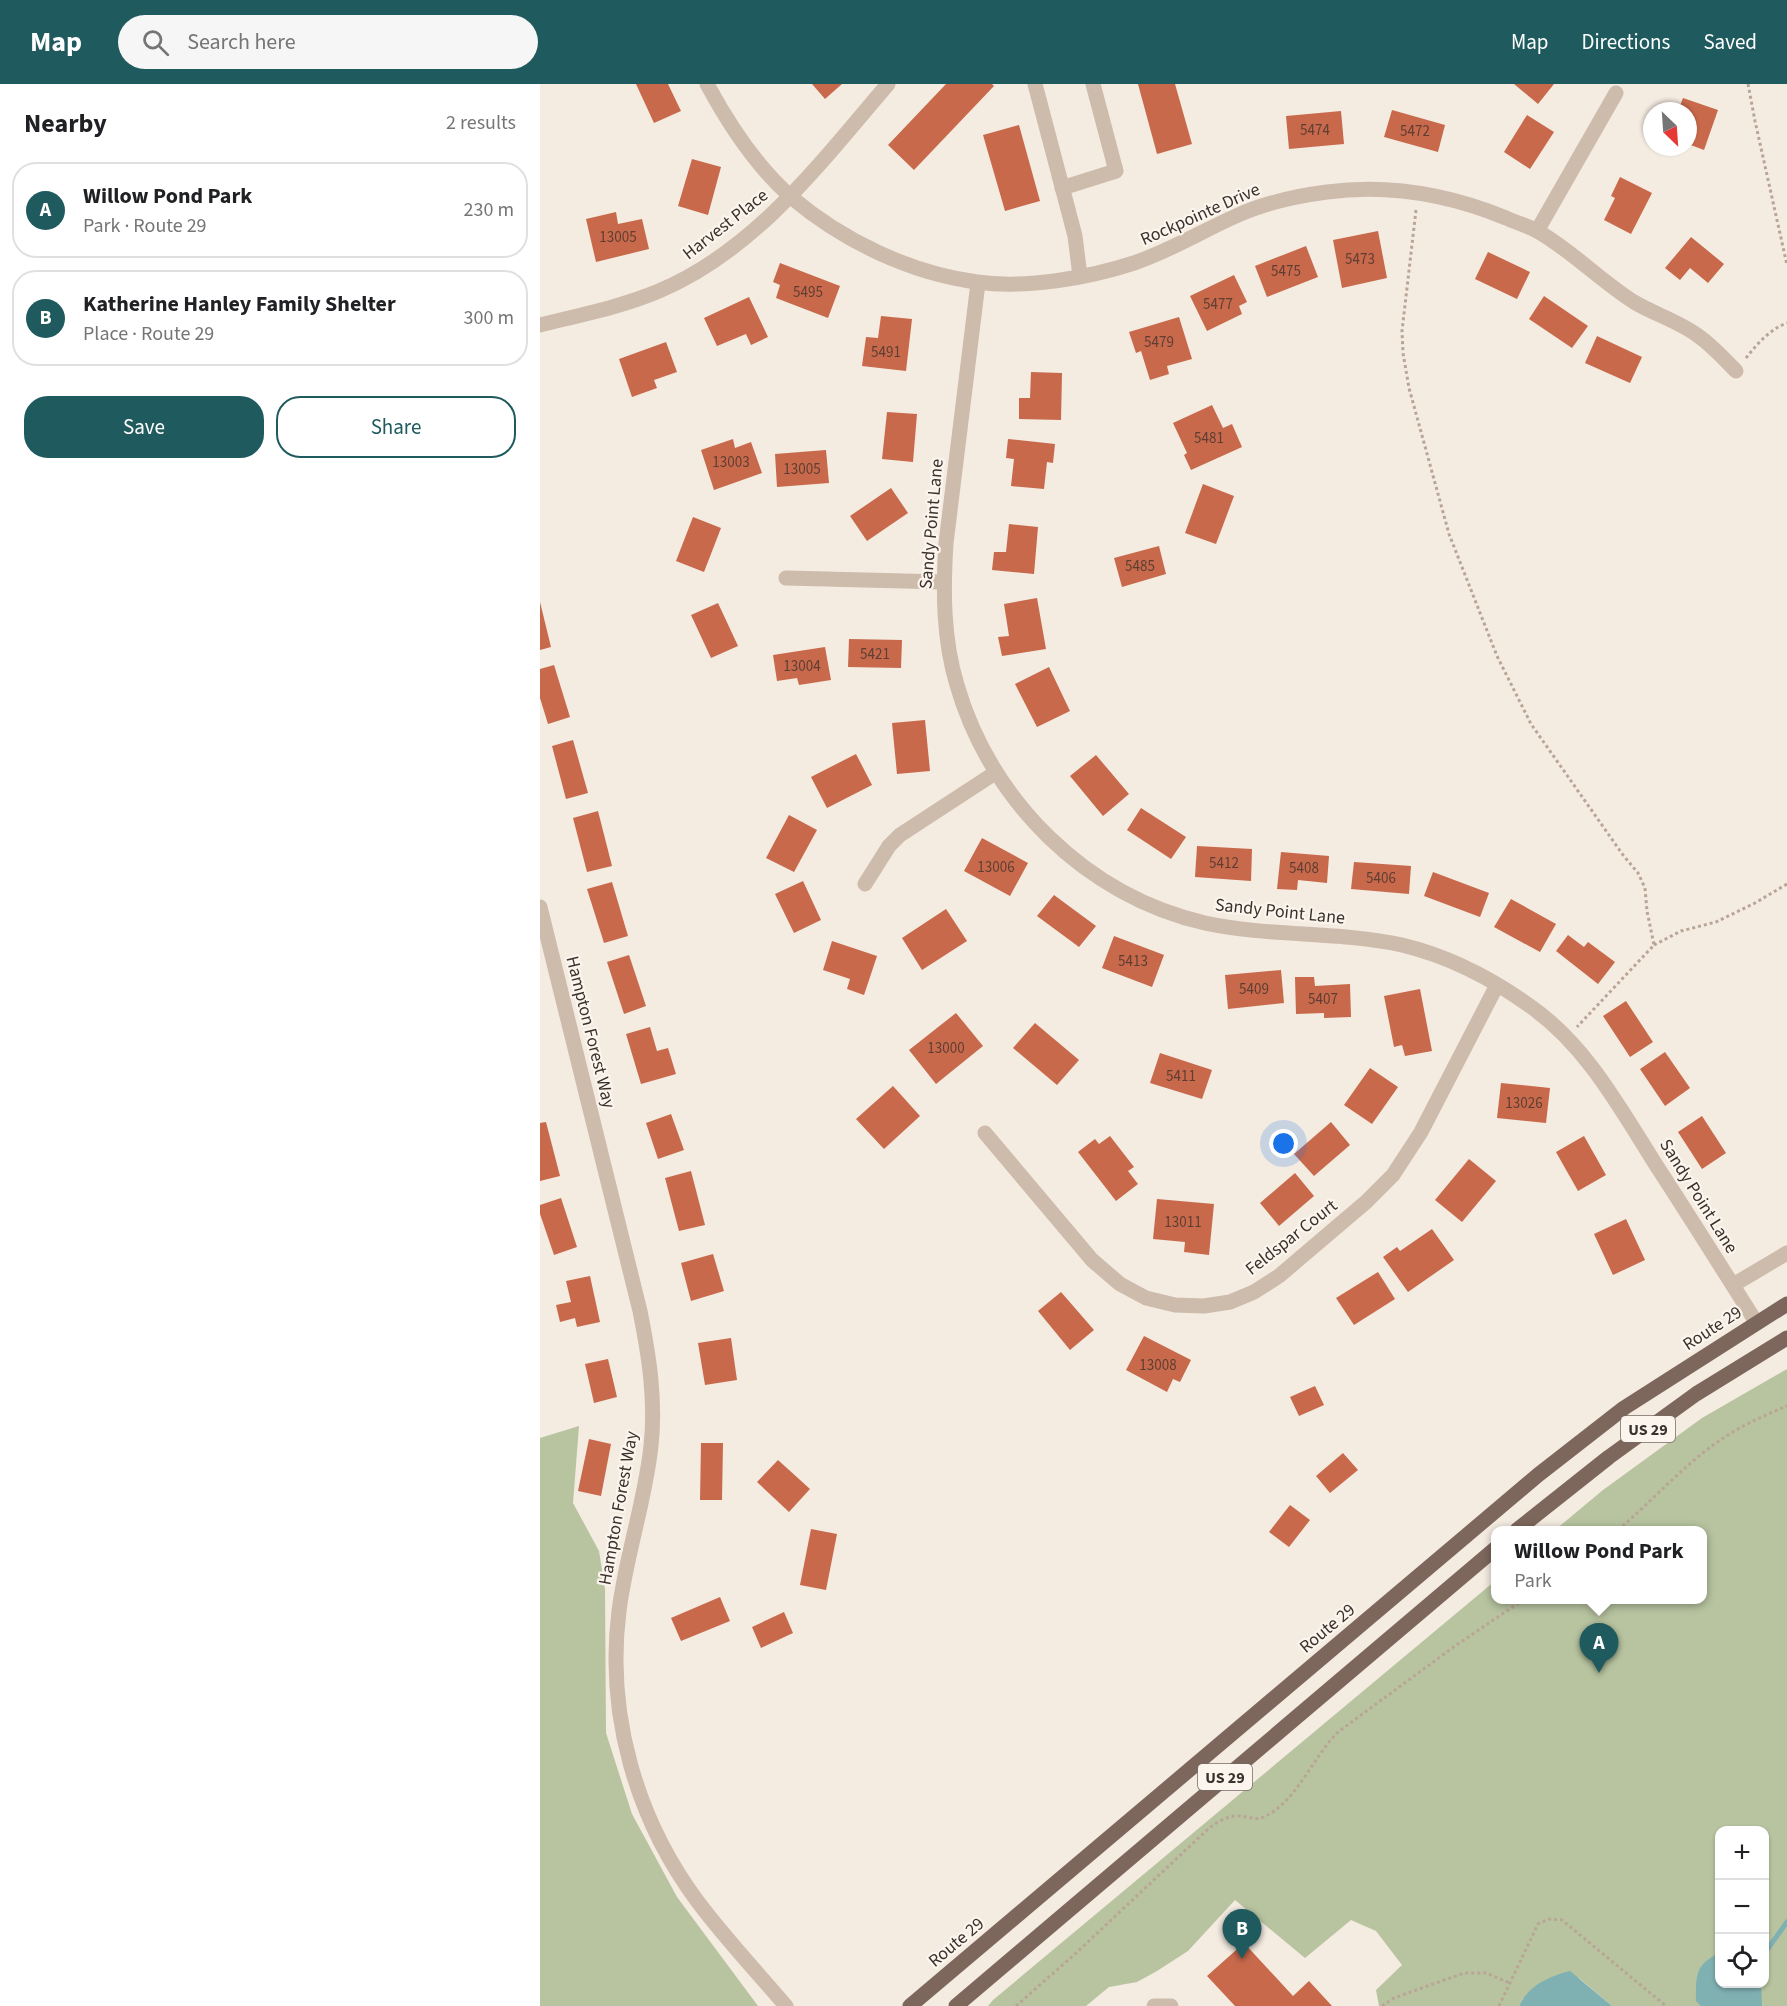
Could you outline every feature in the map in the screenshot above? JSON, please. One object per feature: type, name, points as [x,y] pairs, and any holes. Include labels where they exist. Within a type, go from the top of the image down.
[{"type":"main road","name":"Route 29","points":[[910,2006],[1538,1475],[1624,1408],[1787,1304]]},
{"type":"main road","name":"US 29","points":[[1522,1526],[1610,1456],[1677,1408],[1787,1338]]},
{"type":"main road","name":"US 29","points":[[956,2006],[1491,1552]]},
{"type":"street","name":"Rockpointe Drive","points":[[707,84],[723,114],[751,154],[791,197],[826,223],[879,253],[917,267],[978,283],[1011,284],[1080,276],[1135,263],[1237,215],[1293,197],[1329,191],[1368,189],[1419,193],[1479,208],[1537,231],[1635,302],[1694,333],[1713,347],[1736,371]]},
{"type":"street","name":"Harvest Place","points":[[540,325],[615,306],[658,291],[691,275],[736,244],[791,197],[888,84]]},
{"type":"street","points":[[1035,84],[1075,236],[1080,276]]},
{"type":"street","points":[[1062,188],[1116,171],[1093,84]]},
{"type":"street","points":[[1537,231],[1616,93]]},
{"type":"street","name":"Sandy Point Lane","points":[[978,283],[943,582],[945,624],[956,682],[972,729],[995,773],[1050,840],[1094,874],[1131,896],[1170,913],[1240,930],[1400,945],[1456,962],[1529,1005],[1567,1037],[1587,1060],[1618,1104],[1756,1322]]},
{"type":"street","points":[[786,578],[943,582]]},
{"type":"street","points":[[865,884],[889,846],[900,835],[995,773]]},
{"type":"street","name":"Hampton Forest Way","points":[[540,907],[640,1311],[651,1368],[653,1406],[651,1445],[623,1583],[616,1643],[616,1679],[625,1747],[644,1806],[668,1857],[698,1902],[786,2006]]},
{"type":"street","name":"Feldspar Court","points":[[985,1133],[1092,1260],[1120,1284],[1146,1298],[1175,1305],[1204,1306],[1230,1302],[1254,1292],[1279,1276],[1366,1202],[1393,1175],[1421,1132],[1497,985]]},
{"type":"street","points":[[1733,1285],[1787,1253]]},
{"type":"street","points":[[1154,2006],[1172,2006]]},
{"type":"path","points":[[1748,84],[1787,265]]},
{"type":"path","points":[[1419,193],[1402,331],[1403,353],[1409,388],[1449,534],[1497,656],[1531,724],[1638,873],[1645,888],[1654,945]]},
{"type":"path","points":[[1736,371],[1758,343],[1773,330],[1787,323]]},
{"type":"path","points":[[1567,1037],[1654,945],[1681,931],[1716,922],[1787,884]]},
{"type":"path","points":[[1622,1526],[1683,1470],[1718,1442],[1763,1416],[1787,1406]]},
{"type":"path","points":[[1016,2006],[1215,1824],[1234,1816],[1254,1819],[1268,1815],[1295,1792],[1327,1743],[1338,1732],[1516,1604]]},
{"type":"path","points":[[1499,2006],[1538,1924],[1549,1919],[1563,1920],[1666,2006]]},
{"type":"path","points":[[1382,2006],[1394,1998],[1464,1973],[1486,1973],[1510,1983]]},
{"type":"green space","points":[[1787,1369],[1787,2006],[1612,2006],[1579,1978],[1523,1998],[1519,2006],[1379,2006],[1376,1990],[1402,1965],[1376,1931],[1351,1920],[1305,1958],[1235,1900],[1188,1951],[1137,1982],[1109,1987],[1086,2006],[988,2006],[1491,1584],[1491,1604],[1707,1604],[1707,1526],[1560,1526],[1603,1490],[1702,1418]]},
{"type":"green space","points":[[579,1426],[573,1503],[599,1551],[605,1589],[606,1733],[632,1814],[677,1897],[758,2006],[540,2006],[540,1438]]},
{"type":"water","points":[[1715,1955],[1715,1988],[1761,1988],[1762,2006],[1701,2006],[1696,2001],[1698,1972]]},
{"type":"water","points":[[1570,1971],[1612,2006],[1519,2006],[1534,1987],[1554,1976]]},
{"type":"building","points":[[636,84],[668,84],[681,111],[654,123]]},
{"type":"building","points":[[812,84],[842,84],[825,99]]},
{"type":"building","points":[[946,84],[992,84],[994,86],[914,170],[888,145]]},
{"type":"building","points":[[1138,84],[1175,84],[1192,144],[1157,154]]},
{"type":"building","points":[[1514,84],[1554,84],[1538,104]]},
{"type":"building","points":[[1683,98],[1695,102],[1681,102]]},
{"type":"building","points":[[1697,103],[1718,110],[1704,150],[1697,147]]},
{"type":"building","points":[[1392,110],[1445,125],[1438,152],[1384,137]]},
{"type":"building","points":[[1341,111],[1344,144],[1289,149],[1286,116]]},
{"type":"building","points":[[1527,115],[1554,132],[1530,169],[1504,152]]},
{"type":"building","points":[[1019,125],[1040,201],[1005,211],[983,135]]},
{"type":"building","points":[[692,159],[721,167],[708,215],[678,206]]},
{"type":"building","points":[[1620,177],[1652,193],[1631,234],[1604,220],[1615,198],[1611,196]]},
{"type":"building","points":[[616,212],[618,224],[642,219],[649,249],[596,262],[586,219]]},
{"type":"building","points":[[1378,231],[1387,278],[1342,288],[1333,240]]},
{"type":"building","points":[[1691,237],[1724,264],[1708,283],[1690,268],[1680,280],[1665,268]]},
{"type":"building","points":[[1306,246],[1318,277],[1267,297],[1255,266]]},
{"type":"building","points":[[1488,252],[1530,272],[1517,299],[1475,279]]},
{"type":"building","points":[[780,263],[840,286],[828,318],[776,298],[780,285],[773,282]]},
{"type":"building","points":[[1234,275],[1247,302],[1239,306],[1242,314],[1207,331],[1190,296]]},
{"type":"building","points":[[1544,296],[1588,326],[1572,348],[1529,319]]},
{"type":"building","points":[[749,297],[768,337],[751,345],[746,334],[717,346],[704,318]]},
{"type":"building","points":[[881,316],[912,319],[906,371],[862,366],[866,337],[878,338]]},
{"type":"building","points":[[1179,317],[1192,359],[1167,366],[1169,374],[1150,380],[1141,351],[1136,353],[1129,332]]},
{"type":"building","points":[[1597,336],[1642,357],[1630,383],[1585,363]]},
{"type":"building","points":[[666,342],[677,372],[654,380],[657,388],[632,397],[619,359]]},
{"type":"building","points":[[1031,372],[1062,373],[1061,420],[1019,419],[1019,398],[1030,398]]},
{"type":"building","points":[[1212,405],[1223,428],[1232,424],[1242,447],[1191,470],[1184,455],[1187,453],[1173,423]]},
{"type":"building","points":[[887,412],[917,414],[913,462],[882,459]]},
{"type":"building","points":[[733,439],[735,448],[751,442],[762,473],[714,490],[701,450]]},
{"type":"building","points":[[1008,439],[1055,444],[1053,463],[1047,462],[1044,489],[1011,486],[1014,459],[1006,458]]},
{"type":"building","points":[[826,450],[829,483],[777,487],[775,454]]},
{"type":"building","points":[[1203,484],[1234,496],[1216,544],[1185,533]]},
{"type":"building","points":[[891,488],[908,513],[867,541],[850,516]]},
{"type":"building","points":[[693,517],[721,528],[704,572],[676,561]]},
{"type":"building","points":[[1009,524],[1038,527],[1034,574],[992,570],[994,552],[1006,552]]},
{"type":"building","points":[[1159,546],[1166,574],[1122,587],[1114,558]]},
{"type":"building","points":[[1037,598],[1046,649],[1002,656],[998,637],[1009,636],[1004,604]]},
{"type":"building","points":[[540,602],[551,647],[540,650]]},
{"type":"building","points":[[718,603],[738,646],[711,658],[691,615]]},
{"type":"building","points":[[849,639],[902,640],[901,668],[848,667]]},
{"type":"building","points":[[825,647],[831,680],[799,685],[797,678],[777,681],[773,655]]},
{"type":"building","points":[[554,665],[570,717],[548,724],[540,698],[540,669]]},
{"type":"building","points":[[1049,667],[1070,711],[1037,727],[1015,684]]},
{"type":"building","points":[[925,720],[930,771],[897,774],[892,723]]},
{"type":"building","points":[[573,740],[588,793],[566,799],[552,746]]},
{"type":"building","points":[[856,754],[872,785],[827,808],[811,777]]},
{"type":"building","points":[[1096,755],[1129,794],[1103,816],[1070,776]]},
{"type":"building","points":[[1141,808],[1186,837],[1171,859],[1127,830]]},
{"type":"building","points":[[598,811],[612,866],[587,872],[573,818]]},
{"type":"building","points":[[789,815],[817,830],[794,872],[766,858]]},
{"type":"building","points":[[982,838],[1028,863],[1010,896],[964,871]]},
{"type":"building","points":[[1197,846],[1252,849],[1251,881],[1195,877]]},
{"type":"building","points":[[1281,852],[1329,856],[1327,883],[1298,880],[1297,890],[1277,889]]},
{"type":"building","points":[[1354,862],[1411,866],[1409,894],[1351,889]]},
{"type":"building","points":[[1433,872],[1489,893],[1480,917],[1424,896]]},
{"type":"building","points":[[803,881],[821,920],[794,933],[775,894]]},
{"type":"building","points":[[612,882],[628,936],[604,943],[587,889]]},
{"type":"building","points":[[1054,895],[1096,926],[1079,947],[1037,916]]},
{"type":"building","points":[[1511,899],[1556,924],[1540,952],[1494,927]]},
{"type":"building","points":[[946,909],[967,941],[922,970],[902,938]]},
{"type":"building","points":[[1568,935],[1584,947],[1588,942],[1615,962],[1598,984],[1556,951]]},
{"type":"building","points":[[1114,936],[1164,955],[1152,987],[1102,968]]},
{"type":"building","points":[[832,941],[877,956],[864,995],[847,989],[850,979],[823,970]]},
{"type":"building","points":[[629,955],[646,1006],[624,1014],[607,962]]},
{"type":"building","points":[[1281,970],[1284,1003],[1228,1009],[1225,975]]},
{"type":"building","points":[[1295,977],[1314,977],[1315,986],[1350,984],[1351,1017],[1324,1018],[1324,1013],[1296,1014]]},
{"type":"building","points":[[1420,989],[1432,1051],[1405,1056],[1402,1045],[1394,1047],[1384,996]]},
{"type":"building","points":[[1626,1001],[1653,1042],[1630,1057],[1603,1016]]},
{"type":"building","points":[[956,1013],[983,1046],[936,1084],[909,1050]]},
{"type":"building","points":[[1035,1023],[1079,1060],[1057,1085],[1013,1048]]},
{"type":"building","points":[[650,1027],[657,1051],[668,1048],[676,1074],[641,1084],[626,1034]]},
{"type":"building","points":[[1665,1052],[1690,1088],[1665,1106],[1640,1069]]},
{"type":"building","points":[[1160,1053],[1212,1070],[1202,1099],[1150,1083]]},
{"type":"building","points":[[1370,1068],[1398,1087],[1372,1124],[1344,1105]]},
{"type":"building","points":[[1501,1083],[1550,1088],[1546,1123],[1497,1118]]},
{"type":"building","points":[[893,1086],[920,1116],[884,1149],[856,1119]]},
{"type":"building","points":[[671,1114],[684,1150],[658,1159],[646,1123]]},
{"type":"building","points":[[1702,1116],[1726,1153],[1702,1169],[1678,1132]]},
{"type":"building","points":[[546,1122],[560,1176],[540,1181],[540,1123]]},
{"type":"building","points":[[1331,1122],[1350,1145],[1314,1176],[1294,1154]]},
{"type":"building","points":[[1110,1136],[1134,1167],[1128,1171],[1138,1184],[1116,1201],[1078,1152],[1095,1139],[1099,1144]]},
{"type":"building","points":[[1584,1136],[1606,1175],[1578,1191],[1556,1152]]},
{"type":"building","points":[[1469,1159],[1496,1181],[1462,1222],[1435,1200]]},
{"type":"building","points":[[691,1171],[705,1225],[679,1231],[665,1178]]},
{"type":"building","points":[[1295,1173],[1314,1196],[1279,1226],[1260,1203]]},
{"type":"building","points":[[561,1198],[577,1247],[554,1255],[540,1214],[540,1205]]},
{"type":"building","points":[[1157,1199],[1214,1204],[1209,1255],[1184,1252],[1185,1242],[1153,1239]]},
{"type":"building","points":[[1626,1219],[1645,1260],[1613,1275],[1594,1234]]},
{"type":"building","points":[[1432,1229],[1454,1260],[1408,1292],[1383,1257],[1397,1247],[1400,1251]]},
{"type":"building","points":[[713,1254],[724,1291],[691,1301],[681,1263]]},
{"type":"building","points":[[1378,1272],[1395,1299],[1354,1325],[1336,1298]]},
{"type":"building","points":[[590,1276],[600,1322],[577,1327],[575,1318],[560,1322],[556,1305],[571,1302],[566,1281]]},
{"type":"building","points":[[1061,1292],[1094,1330],[1070,1350],[1038,1311]]},
{"type":"building","points":[[1144,1336],[1191,1360],[1180,1382],[1173,1379],[1167,1392],[1126,1370]]},
{"type":"building","points":[[731,1338],[737,1380],[705,1385],[698,1343]]},
{"type":"building","points":[[608,1359],[617,1397],[594,1403],[585,1364]]},
{"type":"building","points":[[1315,1386],[1324,1405],[1299,1416],[1290,1397]]},
{"type":"building","points":[[589,1439],[611,1444],[601,1496],[578,1491]]},
{"type":"building","points":[[701,1443],[723,1443],[722,1500],[700,1500]]},
{"type":"building","points":[[1343,1453],[1358,1470],[1330,1493],[1316,1476]]},
{"type":"building","points":[[778,1460],[810,1489],[789,1512],[757,1482]]},
{"type":"building","points":[[1290,1505],[1310,1520],[1289,1547],[1269,1532]]},
{"type":"building","points":[[811,1529],[837,1534],[826,1590],[800,1585]]},
{"type":"building","points":[[720,1597],[730,1621],[681,1641],[671,1618]]},
{"type":"building","points":[[784,1612],[793,1633],[761,1648],[752,1627]]},
{"type":"building","points":[[1244,1943],[1293,1996],[1309,1981],[1332,2006],[1235,2006],[1207,1976]]},
{"type":"waterway","points":[[1769,1947],[1787,1922]]},
{"type":"place","name":"Willow Pond Park","points":[[1599,1673]]},
{"type":"place","name":"Katherine Hanley Family Shelter","points":[[1242,1959]]}]
